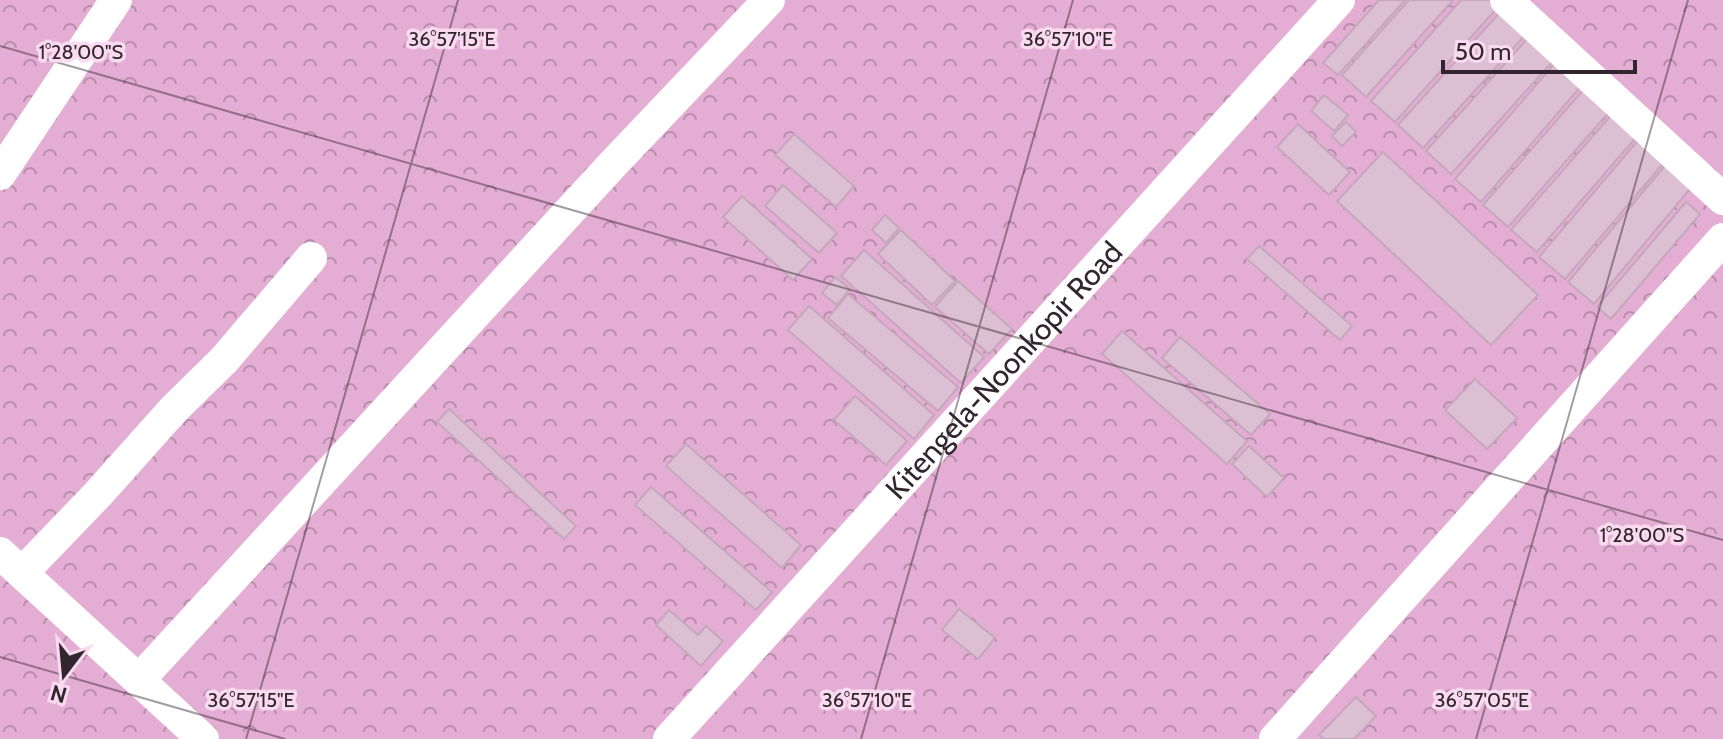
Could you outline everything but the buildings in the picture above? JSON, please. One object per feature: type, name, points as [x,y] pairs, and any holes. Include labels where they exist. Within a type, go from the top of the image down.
[{"type":"street","points":[[0,174],[116,0]]},
{"type":"street","points":[[139,680],[612,165],[769,0]]},
{"type":"street","name":"Kitengela-Noonkopir Road","points":[[669,739],[1339,0]]},
{"type":"street","points":[[1506,0],[1723,199]]},
{"type":"street","points":[[1275,739],[1723,239]]},
{"type":"street","points":[[203,739],[11,563],[98,494],[174,409],[224,360],[311,258]]},
{"type":"green space","points":[[0,0],[1723,0],[1723,739],[0,739]]}]
